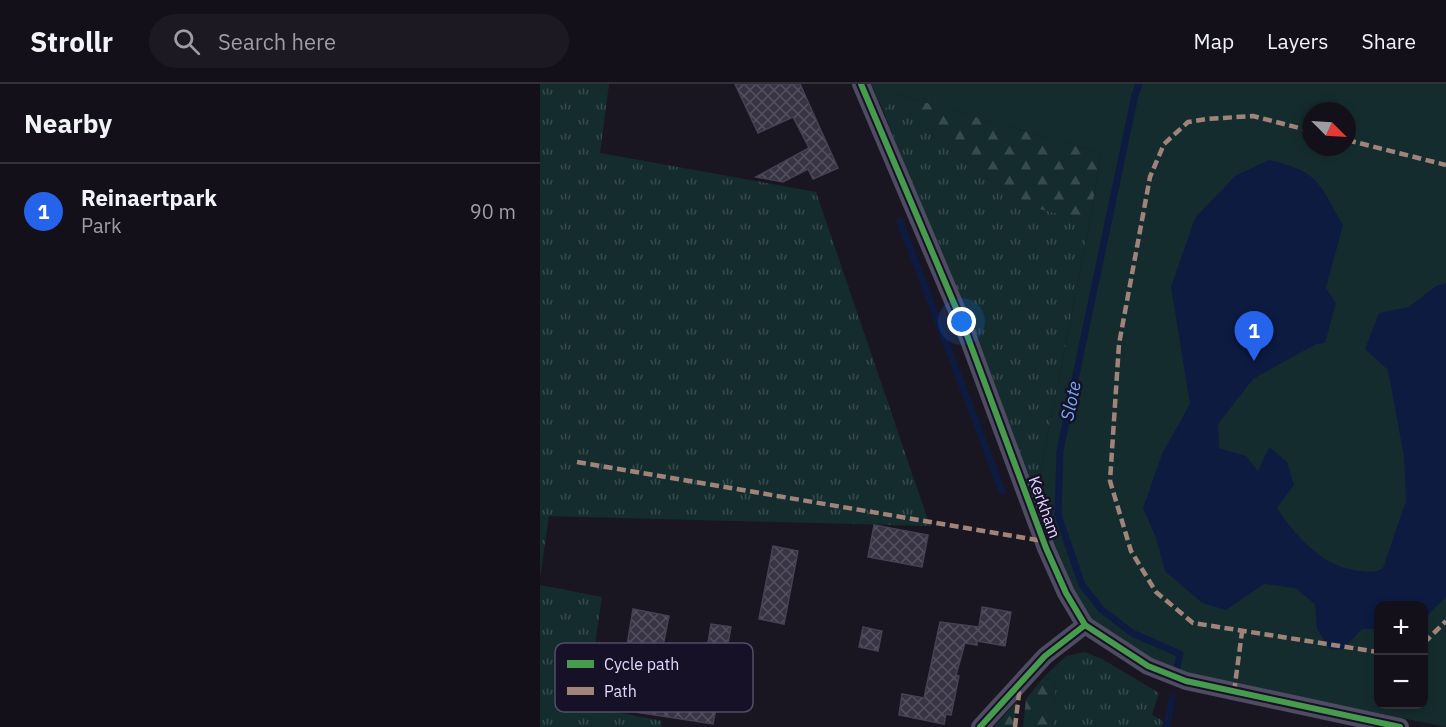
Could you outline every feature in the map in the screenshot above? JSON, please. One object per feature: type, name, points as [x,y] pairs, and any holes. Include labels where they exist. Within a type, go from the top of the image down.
[{"type":"street","name":"Kerkham","points":[[861,84],[964,327],[1046,548],[1066,592],[1085,625],[1148,666],[1186,681],[1400,727]]},
{"type":"street","points":[[980,727],[1045,656],[1085,625]]},
{"type":"green space","points":[[540,84],[609,84],[600,153],[816,192],[930,526],[549,516],[540,578]]},
{"type":"green space","points":[[871,84],[1446,84],[1446,727],[1185,674],[1153,662],[1086,619],[1035,501],[1090,221],[1101,153],[900,95],[883,110]]},
{"type":"green space","points":[[900,95],[909,114],[943,145],[989,179],[1035,208],[1090,221],[1035,501],[883,110]]},
{"type":"green space","points":[[900,95],[1101,153],[1090,221],[1035,208],[989,179],[943,145],[909,114]]},
{"type":"green space","points":[[540,585],[602,597],[595,643],[555,643],[555,712],[616,712],[662,721],[661,727],[540,727]]},
{"type":"green space","points":[[1085,652],[1102,659],[1159,693],[1152,715],[1163,721],[1162,727],[1052,727],[1056,682],[1043,678],[1066,656]]},
{"type":"green space","points":[[1043,678],[1056,682],[1052,727],[1023,727],[1026,699]]},
{"type":"green space","points":[[1017,701],[1014,727],[994,727]]},
{"type":"water","points":[[1269,160],[1298,169],[1316,181],[1343,225],[1326,288],[1336,303],[1325,343],[1316,344],[1253,379],[1218,424],[1219,448],[1246,456],[1258,471],[1269,447],[1287,462],[1294,485],[1277,508],[1293,530],[1312,549],[1347,569],[1372,572],[1383,568],[1406,501],[1404,457],[1388,370],[1365,349],[1379,313],[1409,307],[1436,286],[1446,283],[1446,597],[1428,615],[1428,601],[1374,601],[1374,629],[1362,629],[1342,650],[1330,649],[1317,629],[1315,604],[1295,588],[1264,584],[1226,610],[1202,603],[1165,571],[1156,538],[1143,508],[1162,454],[1190,404],[1171,287],[1195,218],[1235,176]]},
{"type":"building","points":[[735,84],[800,84],[838,168],[813,179],[808,169],[783,182],[756,177],[809,148],[793,117],[758,133]]},
{"type":"building","points":[[874,525],[928,535],[922,567],[868,557]]},
{"type":"building","points":[[773,546],[798,551],[784,624],[759,619]]},
{"type":"building","points":[[982,607],[1011,612],[1005,646],[977,641],[977,645],[965,643],[956,675],[959,676],[951,715],[946,714],[944,724],[899,715],[902,694],[924,698],[940,622],[979,627]]},
{"type":"building","points":[[633,609],[669,616],[664,643],[627,643]]},
{"type":"building","points":[[711,624],[731,627],[728,643],[708,643]]},
{"type":"building","points":[[863,627],[882,631],[878,651],[859,647]]},
{"type":"building","points":[[636,712],[715,712],[713,724]]},
{"type":"waterway","name":"Slote","points":[[1139,84],[1060,451],[1058,515],[1082,585],[1102,610],[1132,633],[1180,654],[1177,667]]},
{"type":"waterway","points":[[900,221],[1002,491]]},
{"type":"waterway","name":"Slote","points":[[1167,727],[1172,698]]},
{"type":"marked path","points":[[1302,129],[1253,116],[1207,119],[1188,122],[1164,144],[1150,177],[1119,344],[1110,481],[1131,551],[1156,592],[1193,623],[1374,651]]},
{"type":"marked path","points":[[1356,142],[1446,165]]},
{"type":"marked path","points":[[577,462],[1043,541]]},
{"type":"marked path","points":[[1428,639],[1446,621]]},
{"type":"marked path","points":[[1234,692],[1242,632]]},
{"type":"marked path","points":[[1015,727],[1020,685]]},
{"type":"cycle path","points":[[861,84],[964,327],[1046,548],[1066,593],[1085,625],[1148,666],[1186,681],[1400,727]]},
{"type":"cycle path","points":[[980,727],[1045,656],[1085,625]]},
{"type":"place","name":"Reinaertpark","points":[[1254,361]]}]
